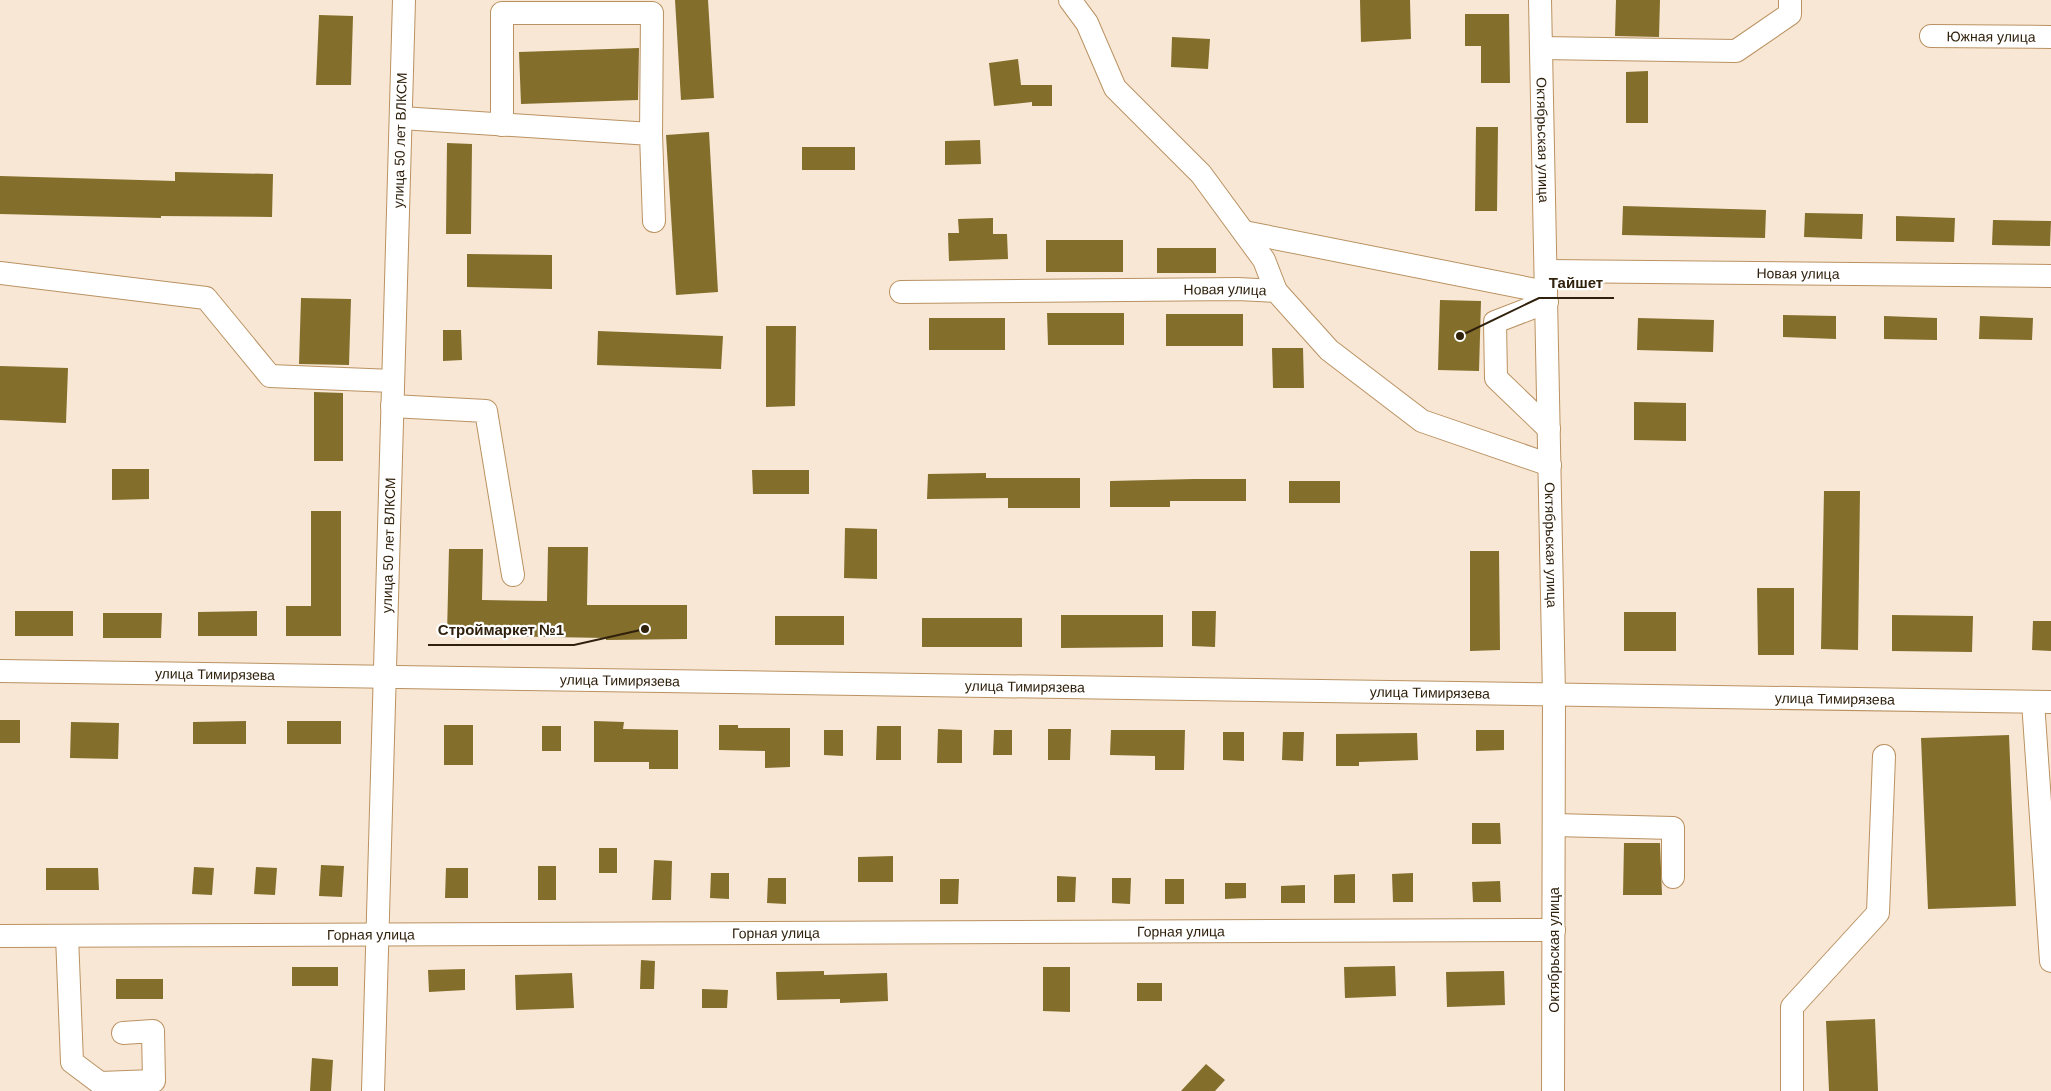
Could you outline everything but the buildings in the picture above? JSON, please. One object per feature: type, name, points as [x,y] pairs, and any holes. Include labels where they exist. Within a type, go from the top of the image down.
[{"type":"street","name":"улица 50 лет ВЛКСМ","points":[[373,1091],[379,936],[384,678],[404,0]]},
{"type":"street","points":[[1070,0],[1087,23],[1115,88],[1201,174],[1264,260],[1276,291]]},
{"type":"street","points":[[1087,23],[1089,0]]},
{"type":"street","name":"Октябрьская улица","points":[[1540,0],[1554,695],[1553,1091]]},
{"type":"street","points":[[1541,48],[1736,51],[1790,14],[1790,0]]},
{"type":"street","points":[[502,124],[502,12],[652,13],[651,134],[654,220]]},
{"type":"street","name":"Южная улица","points":[[1931,36],[2051,37]]},
{"type":"street","points":[[401,118],[651,134]]},
{"type":"street","points":[[1244,232],[1546,288]]},
{"type":"street","points":[[0,273],[206,298],[270,376],[393,381]]},
{"type":"street","name":"Новая улица","points":[[1546,288],[2051,276]]},
{"type":"street","points":[[1546,288],[1495,322],[1496,378],[1549,429]]},
{"type":"street","name":"Новая улица","points":[[901,292],[1228,289],[1276,291],[1328,350],[1422,421],[1550,465]]},
{"type":"street","points":[[392,406],[486,411],[513,575]]},
{"type":"street","name":"улица Тимирязева","points":[[0,671],[2042,702]]},
{"type":"street","points":[[2042,702],[2051,961]]},
{"type":"street","points":[[1792,1091],[1792,1007],[1878,913],[1884,756]]},
{"type":"street","points":[[1554,825],[1672,828],[1673,877]]},
{"type":"street","name":"Горная улица","points":[[0,936],[1554,930]]},
{"type":"street","points":[[67,936],[72,1062],[100,1083],[154,1081],[153,1031],[123,1033]]},
{"type":"place","name":"Тайшет","points":[[1460,336]]},
{"type":"place","name":"Строймаркет №1","points":[[645,629]]}]
